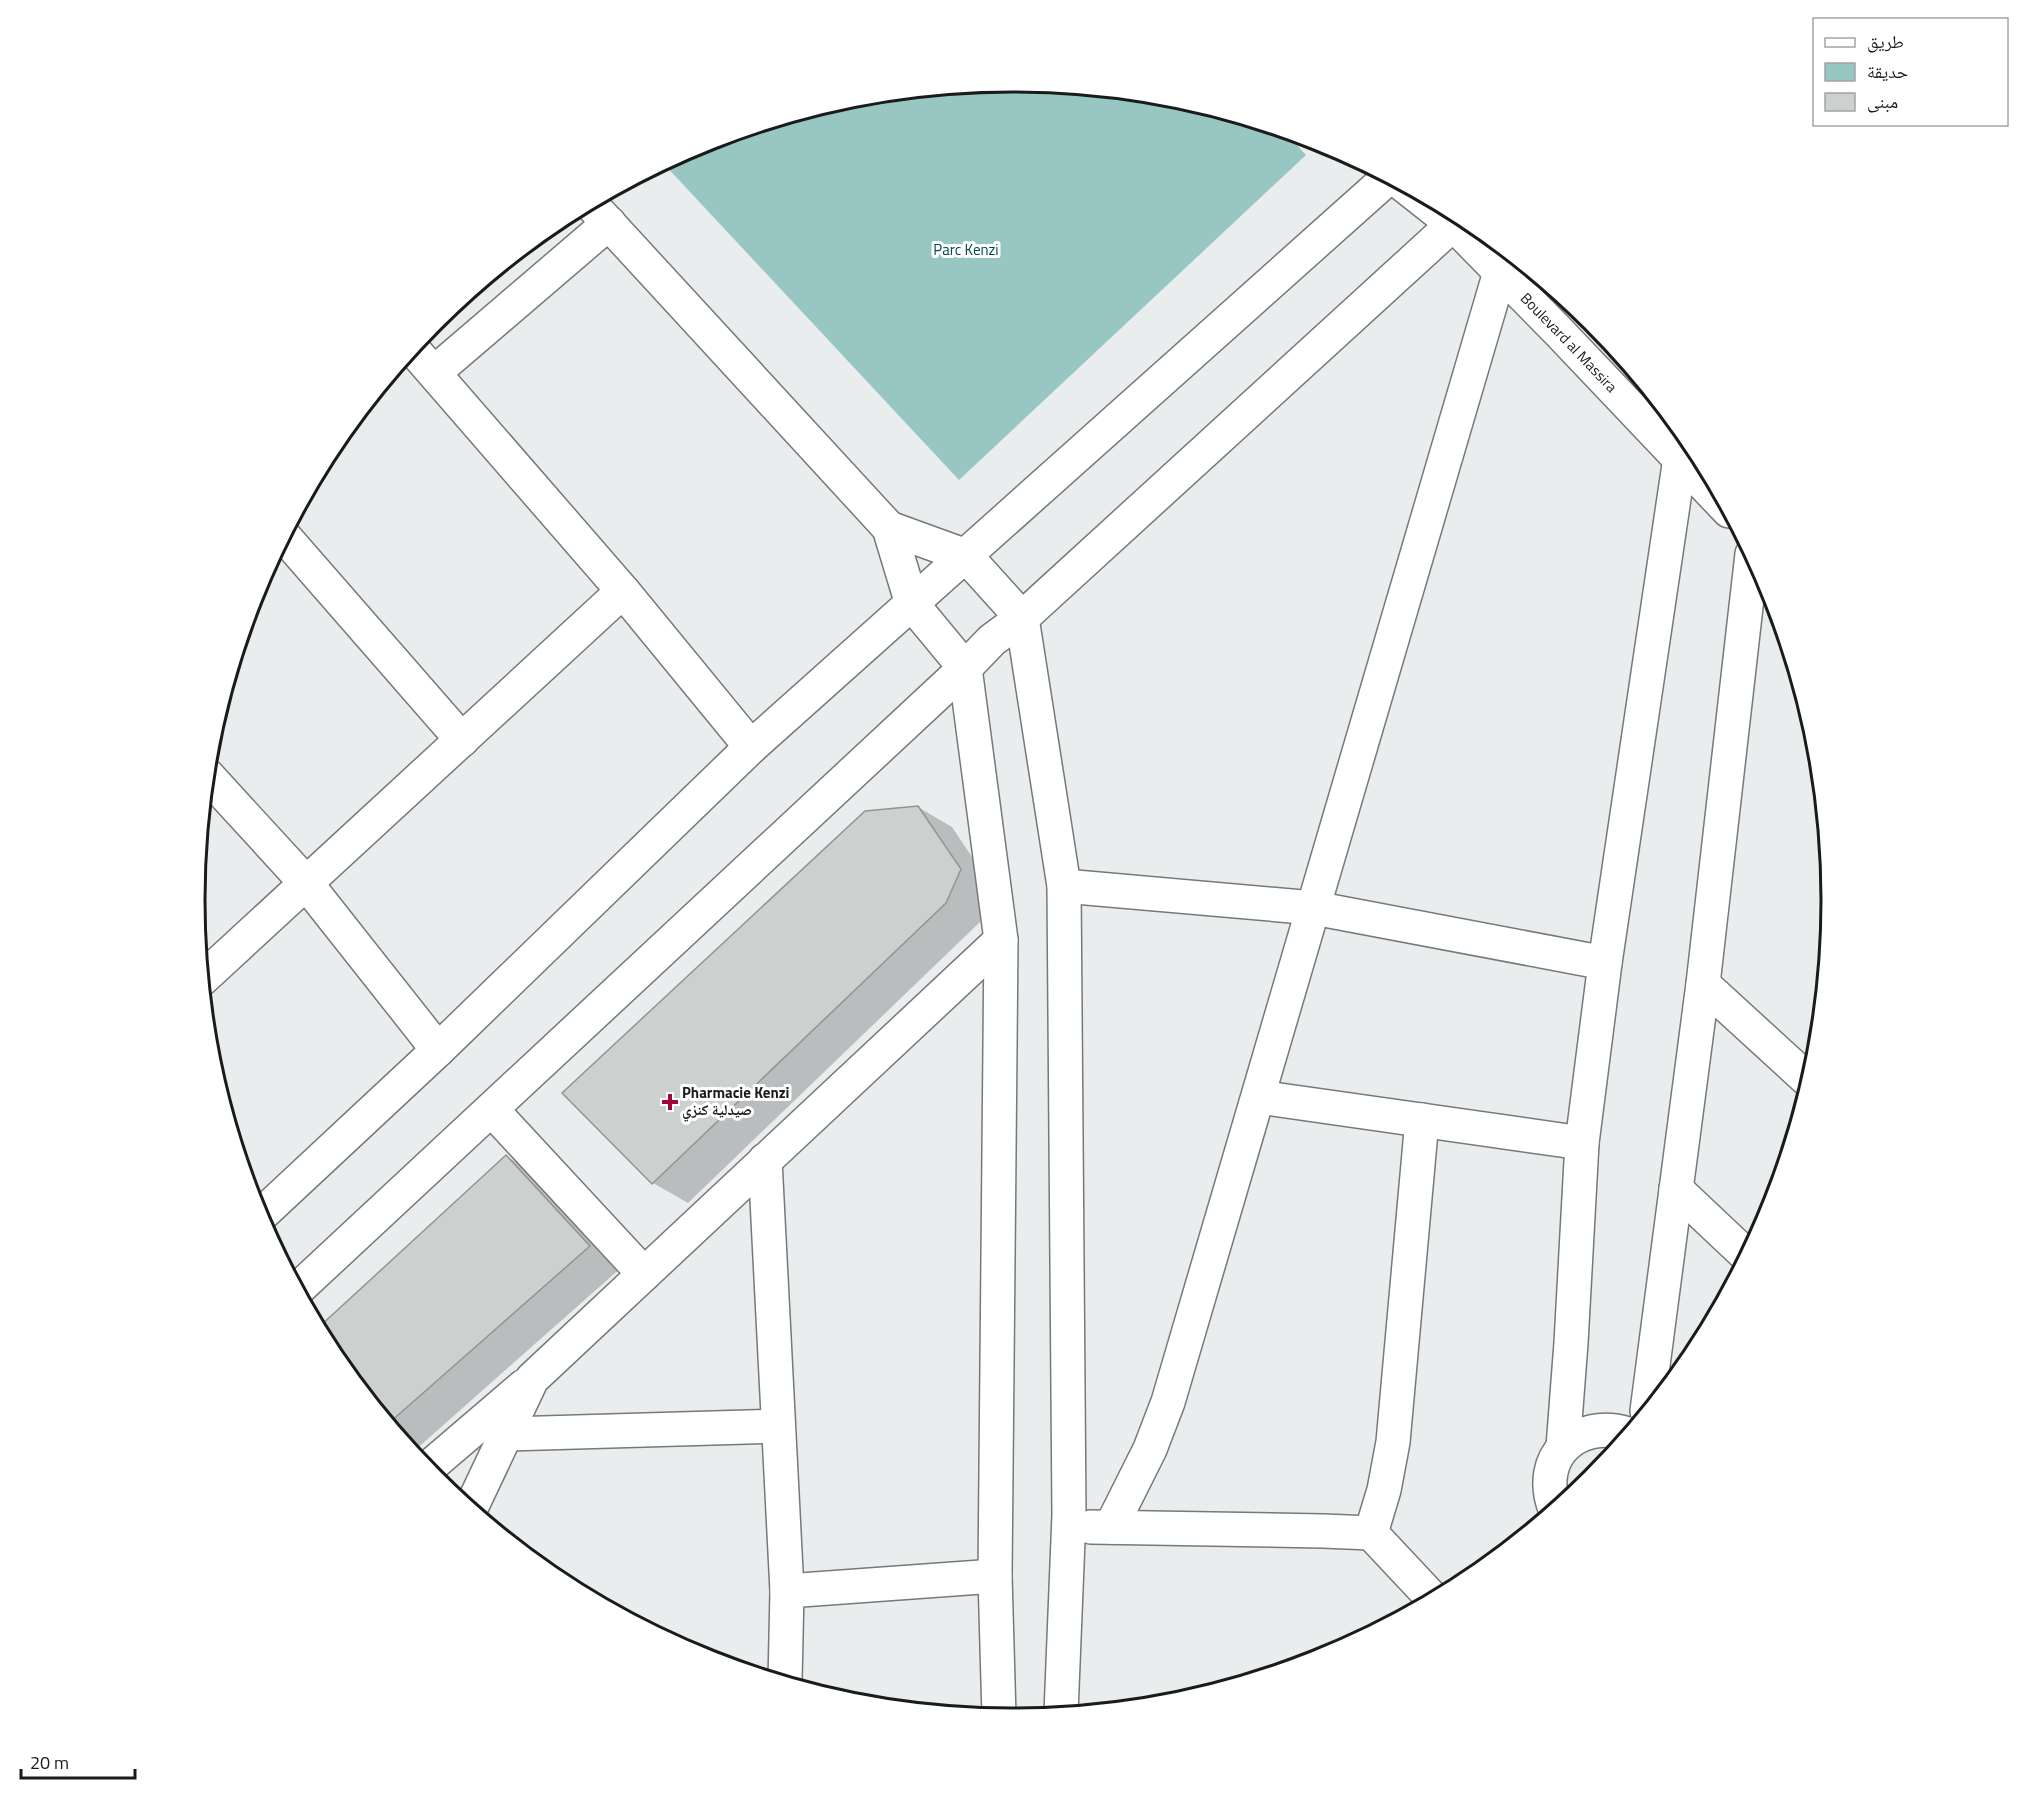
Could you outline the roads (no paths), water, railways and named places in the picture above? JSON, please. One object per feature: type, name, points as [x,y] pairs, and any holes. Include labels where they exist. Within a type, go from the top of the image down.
[{"type":"street","points":[[267,1209],[438,1050],[751,747],[1383,182]]},
{"type":"street","points":[[435,372],[599,213],[889,528],[912,604],[965,668],[1001,940],[995,1576],[999,1707]]},
{"type":"street","points":[[303,1284],[965,668],[992,640],[1022,618],[1454,223]]},
{"type":"street","name":"Boulevard al Massira","points":[[1465,230],[1500,273],[1683,448]]},
{"type":"street","points":[[1111,1527],[1150,1449],[1168,1402],[1500,273]]},
{"type":"street","points":[[418,354],[623,591],[751,747]]},
{"type":"street","points":[[1563,1447],[1582,1143],[1605,963],[1686,452]]},
{"type":"street","points":[[889,528],[966,556],[1022,618],[1064,886],[1068,1527],[1061,1706]]},
{"type":"street","points":[[288,541],[462,740]]},
{"type":"street","points":[[1649,1397],[1703,984],[1750,570]]},
{"type":"street","points":[[209,973],[623,591]]},
{"type":"street","points":[[214,783],[306,883],[438,1050]]},
{"type":"street","points":[[1064,886],[1314,908],[1605,963]]},
{"type":"street","points":[[434,1463],[532,1379],[1001,940]]},
{"type":"street","points":[[1703,984],[1801,1074]]},
{"type":"street","points":[[1258,1097],[1582,1143]]},
{"type":"street","points":[[492,1110],[644,1274]]},
{"type":"street","points":[[1371,1533],[1384,1490],[1393,1442],[1422,1120]]},
{"type":"street","points":[[765,1160],[787,1591],[785,1674]]},
{"type":"street","points":[[1676,1189],[1741,1250]]},
{"type":"street","points":[[474,1501],[532,1379]]},
{"type":"street","points":[[506,1434],[778,1426]]},
{"type":"street","points":[[1552,1502],[1549,1478],[1553,1461],[1563,1447],[1577,1436],[1593,1430],[1611,1429],[1620,1432]]},
{"type":"street","points":[[1068,1527],[1371,1533],[1427,1593]]},
{"type":"street","points":[[787,1591],[995,1576]]},
{"type":"place","name":"Pharmacie Kenzi صيدلية كنزي","points":[[670,1102]]},
{"type":"park label","name":"Parc Kenzi","points":[[966,250]]}]
